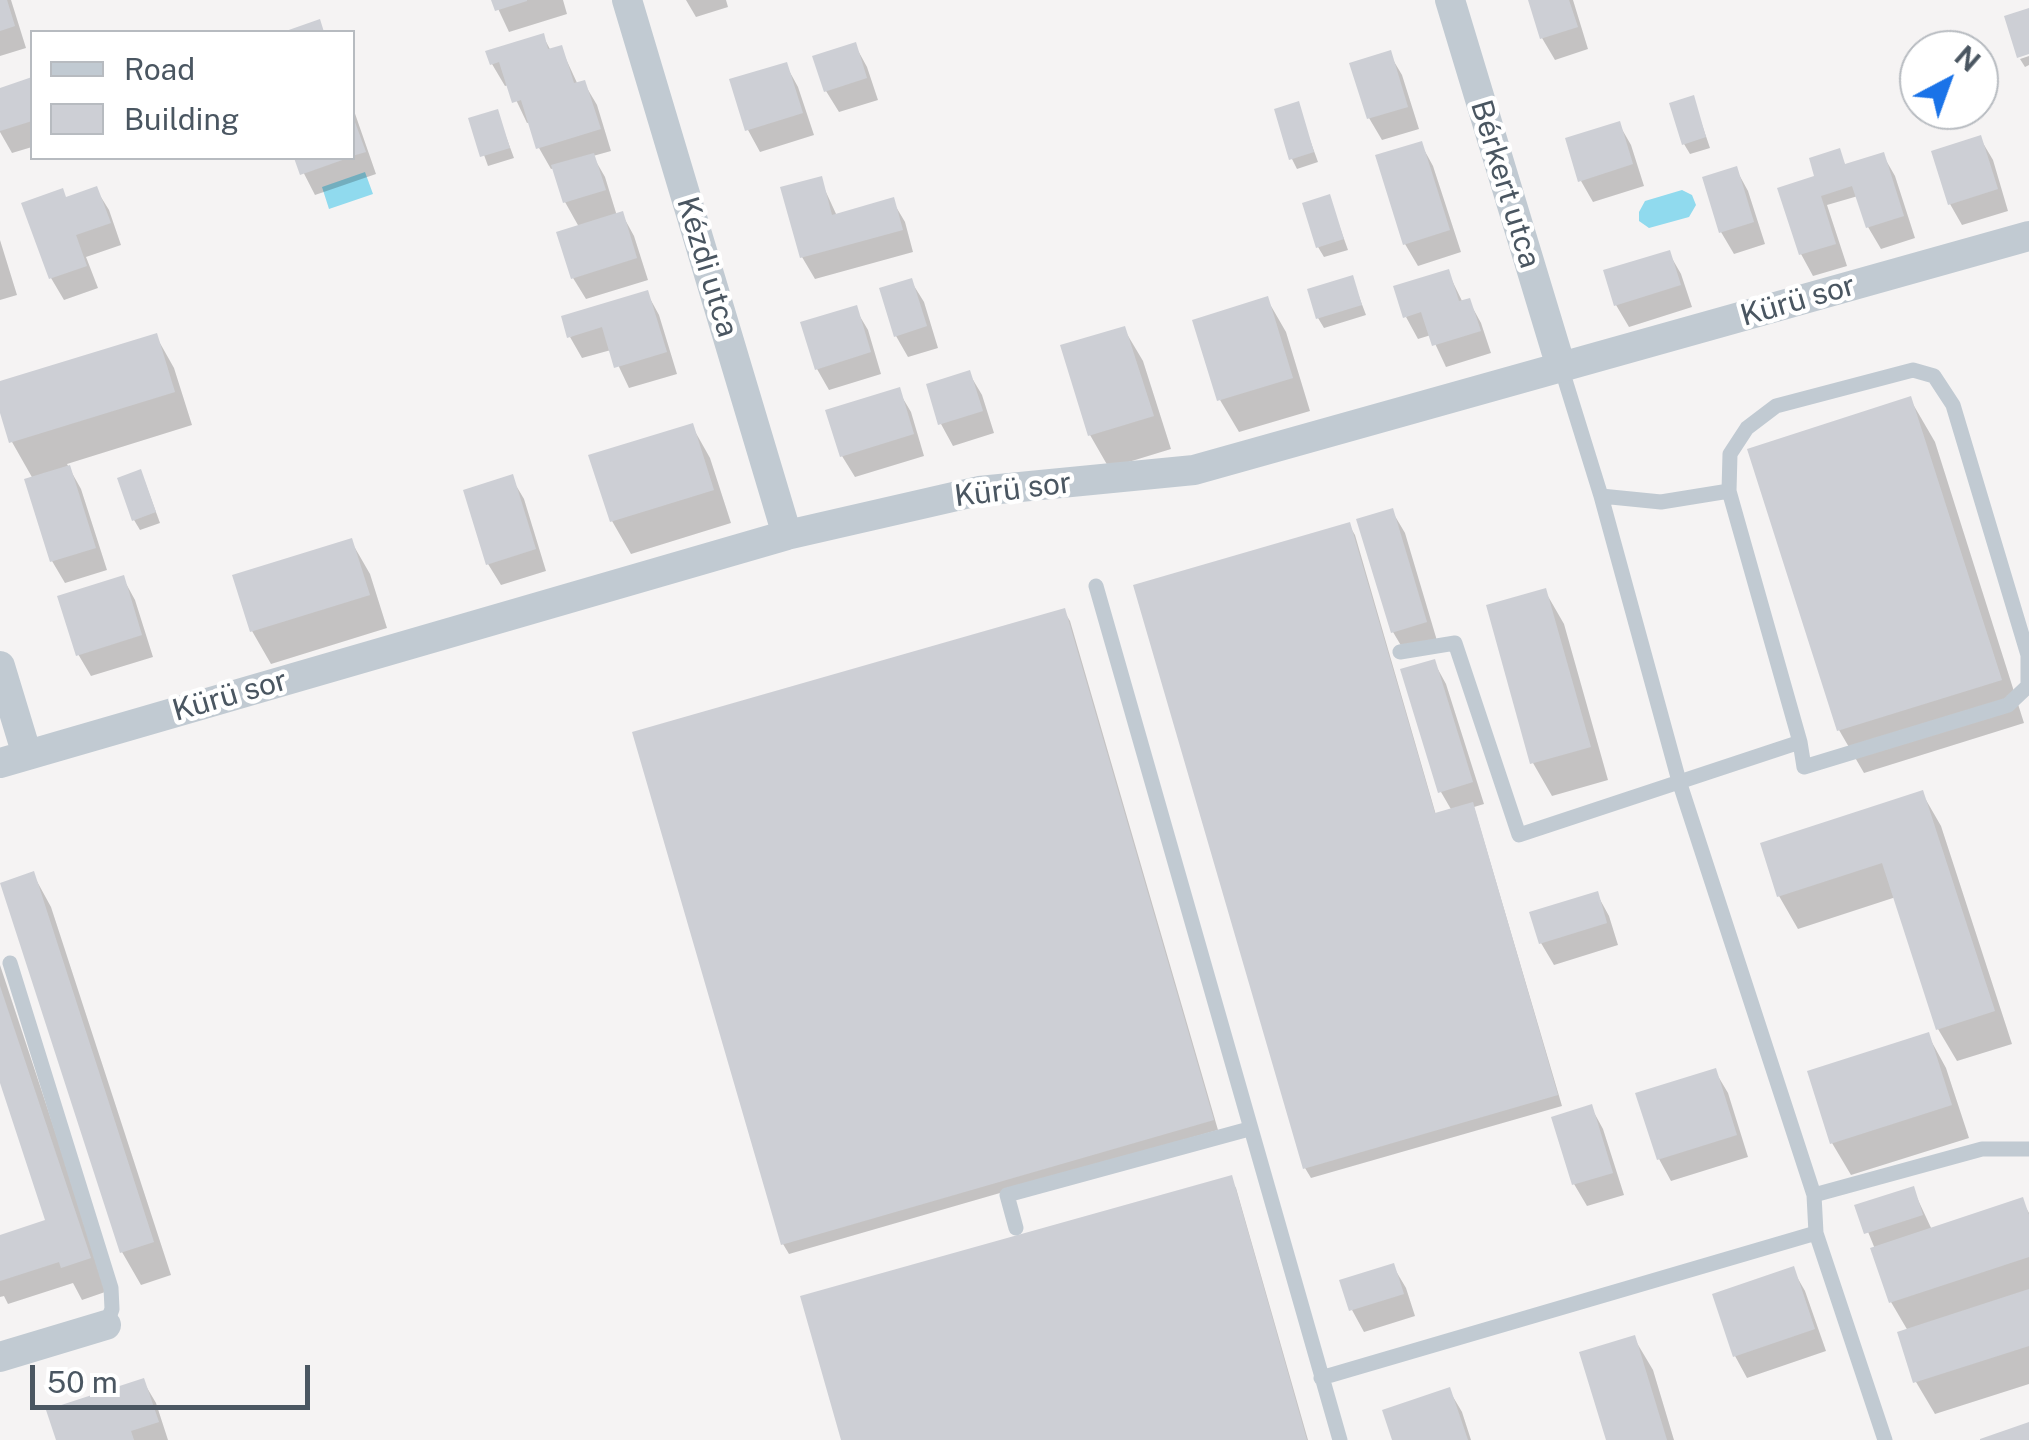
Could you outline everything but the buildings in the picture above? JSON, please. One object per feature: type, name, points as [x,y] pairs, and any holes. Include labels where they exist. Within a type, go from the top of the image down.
[{"type":"street","name":"Kézdi utca","points":[[627,0],[787,535]]},
{"type":"street","name":"Bérkert utca","points":[[1450,0],[1561,368]]},
{"type":"street","name":"Kürü sor","points":[[13,759],[787,535],[979,491],[1194,470],[2029,236]]},
{"type":"street","points":[[0,666],[13,759]]},
{"type":"street","points":[[0,1357],[106,1325]]},
{"type":"lane","points":[[1561,368],[1680,781],[1814,1196],[1816,1233],[1885,1440]]},
{"type":"lane","points":[[1913,370],[1934,376],[1953,405],[2028,656],[2028,686],[2008,705],[1804,768],[1800,742],[1729,491],[1730,454],[1746,428],[1776,406],[1913,370]]},
{"type":"lane","points":[[1601,496],[1660,502],[1729,491]]},
{"type":"lane","points":[[1096,586],[1340,1440]]},
{"type":"lane","points":[[1400,652],[1455,643],[1519,835],[1800,742]]},
{"type":"lane","points":[[10,963],[111,1288],[112,1309],[106,1325]]},
{"type":"lane","points":[[1016,1228],[1006,1195],[1249,1129]]},
{"type":"lane","points":[[1814,1196],[1982,1149],[2029,1149]]},
{"type":"lane","points":[[1321,1378],[1816,1233]]},
{"type":"water","points":[[365,172],[373,194],[329,209],[322,187]]},
{"type":"water","points":[[1682,190],[1692,195],[1696,205],[1689,217],[1649,228],[1639,221],[1645,201]]}]
